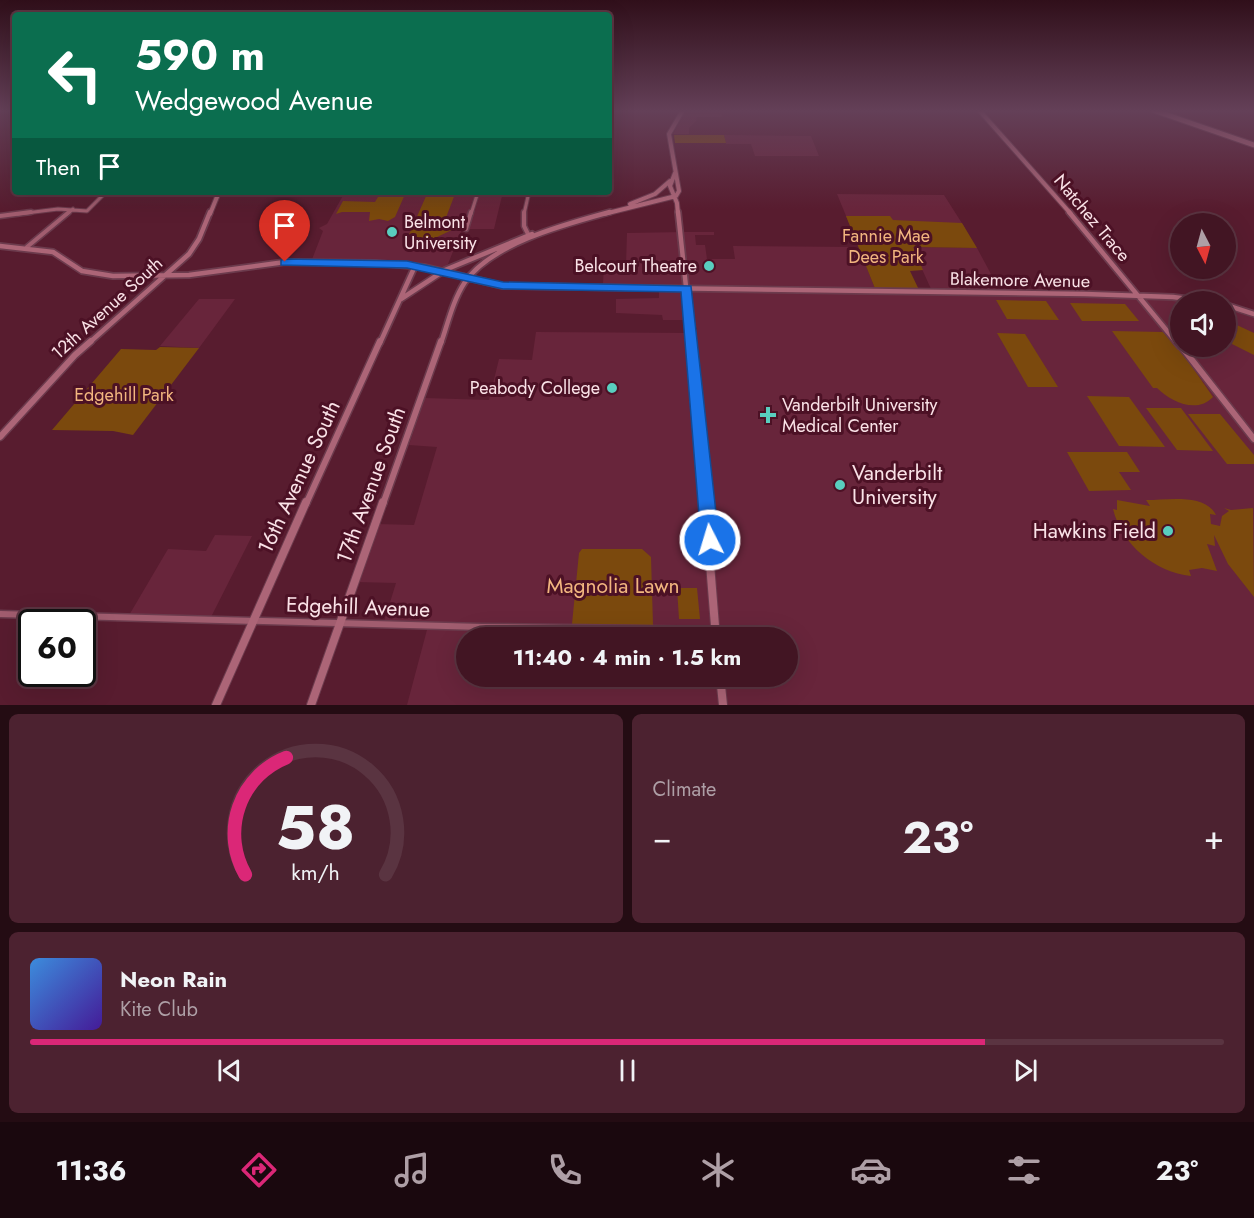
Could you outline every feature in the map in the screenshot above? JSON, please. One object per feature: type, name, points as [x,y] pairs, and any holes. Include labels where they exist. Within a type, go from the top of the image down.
[{"type":"main road","points":[[468,279],[479,267],[529,237],[676,196],[679,191],[670,143]]},
{"type":"main road","name":"Natchez Trace","points":[[1009,143],[1170,334]]},
{"type":"main road","points":[[400,300],[442,272],[486,251],[641,200],[663,189],[675,173]]},
{"type":"main road","points":[[671,180],[672,192],[676,196],[687,288],[716,627]]},
{"type":"main road","name":"12th Avenue South","points":[[0,437],[70,360],[165,276],[195,246],[218,195]]},
{"type":"main road","points":[[654,201],[668,200],[677,203]]},
{"type":"main road","name":"Blakemore Avenue","points":[[0,246],[27,247],[53,252],[82,271],[113,276],[201,274],[285,262],[415,266],[509,286],[1170,297]]},
{"type":"main road","name":"16th Avenue South","points":[[216,705],[415,266]]},
{"type":"main road","name":"17th Avenue South","points":[[311,705],[457,297],[468,279]]},
{"type":"main road","points":[[1236,308],[1254,314]]},
{"type":"main road","name":"Natchez Trace","points":[[1190,357],[1254,439]]},
{"type":"main road","points":[[721,687],[723,705]]},
{"type":"street","points":[[0,216],[32,211],[73,209],[87,211],[103,195]]},
{"type":"street","points":[[466,229],[477,195]]},
{"type":"street","points":[[528,195],[522,224],[529,237]]},
{"type":"street","points":[[27,247],[73,209]]},
{"type":"street","name":"Edgehill Avenue","points":[[0,614],[254,619],[477,627]]},
{"type":"shaded area","points":[[814,143],[819,156],[755,156],[751,144],[726,144]]},
{"type":"shaded area","points":[[837,194],[944,195],[965,228],[851,228]]},
{"type":"shaded area","name":"Belmont University","points":[[343,195],[502,195],[494,229],[462,229],[448,264],[440,271],[405,265],[311,262],[323,231],[319,228],[327,224]]},
{"type":"shaded area","name":"Vanderbilt University","points":[[714,232],[714,235],[695,235],[696,245],[705,245],[707,259],[735,259],[733,246],[854,247],[859,260],[864,260],[876,291],[1137,296],[1170,299],[1170,357],[1236,357],[1236,312],[1254,318],[1254,705],[407,705],[428,626],[383,625],[396,583],[356,582],[376,524],[414,525],[437,447],[409,445],[425,398],[489,400],[499,359],[532,360],[536,332],[690,333],[697,329],[689,315],[687,288],[797,290],[796,286],[603,284],[604,265],[626,265],[627,233]]},
{"type":"shaded area","points":[[912,247],[977,248],[999,289],[931,289]]},
{"type":"shaded area","points":[[659,292],[682,292],[686,320],[663,320],[662,315],[616,313],[616,299],[659,298]]},
{"type":"shaded area","points":[[199,299],[235,299],[199,348],[160,346]]},
{"type":"shaded area","points":[[215,535],[252,536],[210,619],[128,617],[168,549],[206,551]]},
{"type":"green space","points":[[379,195],[405,195],[395,217],[388,221],[379,219],[369,221],[370,212],[336,214],[343,201],[375,202]]},
{"type":"green space","points":[[427,195],[455,195],[442,228],[456,228],[435,238],[407,239]]},
{"type":"green space","name":"Fannie Mae Dees Park","points":[[846,216],[890,216],[893,220],[962,223],[977,248],[913,247],[923,270],[910,271],[920,292],[876,291]]},
{"type":"green space","points":[[996,300],[1046,301],[1059,320],[1007,319]]},
{"type":"green space","points":[[1070,303],[1125,304],[1139,321],[1082,321]]},
{"type":"green space","points":[[1236,325],[1254,333],[1254,355],[1236,346]]},
{"type":"green space","points":[[1112,331],[1163,332],[1170,340],[1170,357],[1185,357],[1213,397],[1199,405],[1184,404],[1169,398],[1157,388],[1153,388]]},
{"type":"green space","points":[[997,333],[1025,334],[1058,387],[1028,387]]},
{"type":"green space","name":"Edgehill Park","points":[[160,347],[199,348],[133,435],[113,431],[52,430],[121,349],[156,350]]},
{"type":"green space","points":[[1087,396],[1129,397],[1165,447],[1119,446]]},
{"type":"green space","points":[[1146,408],[1181,408],[1213,451],[1177,450]]},
{"type":"green space","points":[[1188,414],[1220,414],[1254,455],[1254,464],[1227,464]]},
{"type":"green space","points":[[1067,452],[1127,452],[1140,472],[1119,472],[1131,490],[1089,491]]},
{"type":"green space","name":"Hawkins Field","points":[[1185,499],[1204,503],[1216,515],[1210,514],[1211,524],[1220,526],[1222,516],[1229,511],[1224,508],[1231,510],[1253,508],[1254,597],[1228,564],[1214,535],[1215,546],[1207,544],[1217,571],[1202,568],[1189,570],[1191,576],[1153,563],[1132,545],[1117,522],[1113,509],[1117,510],[1117,500],[1150,506],[1146,500]]},
{"type":"green space","name":"Magnolia Lawn","points":[[582,549],[642,549],[651,557],[653,625],[572,624],[579,553]]},
{"type":"green space","points":[[677,588],[697,588],[700,619],[679,619]]},
{"type":"place","name":"Belmont University","points":[[392,232]]},
{"type":"place","name":"Belcourt Theatre","points":[[709,266]]},
{"type":"place","name":"Peabody College","points":[[612,388]]},
{"type":"place","name":"Vanderbilt University Medical Center","points":[[768,415]]},
{"type":"place","name":"Vanderbilt University","points":[[840,485]]},
{"type":"place","name":"Hawkins Field","points":[[1168,531]]},
{"type":"route","points":[[285,262],[407,265],[503,286],[687,288],[710,540]]}]
